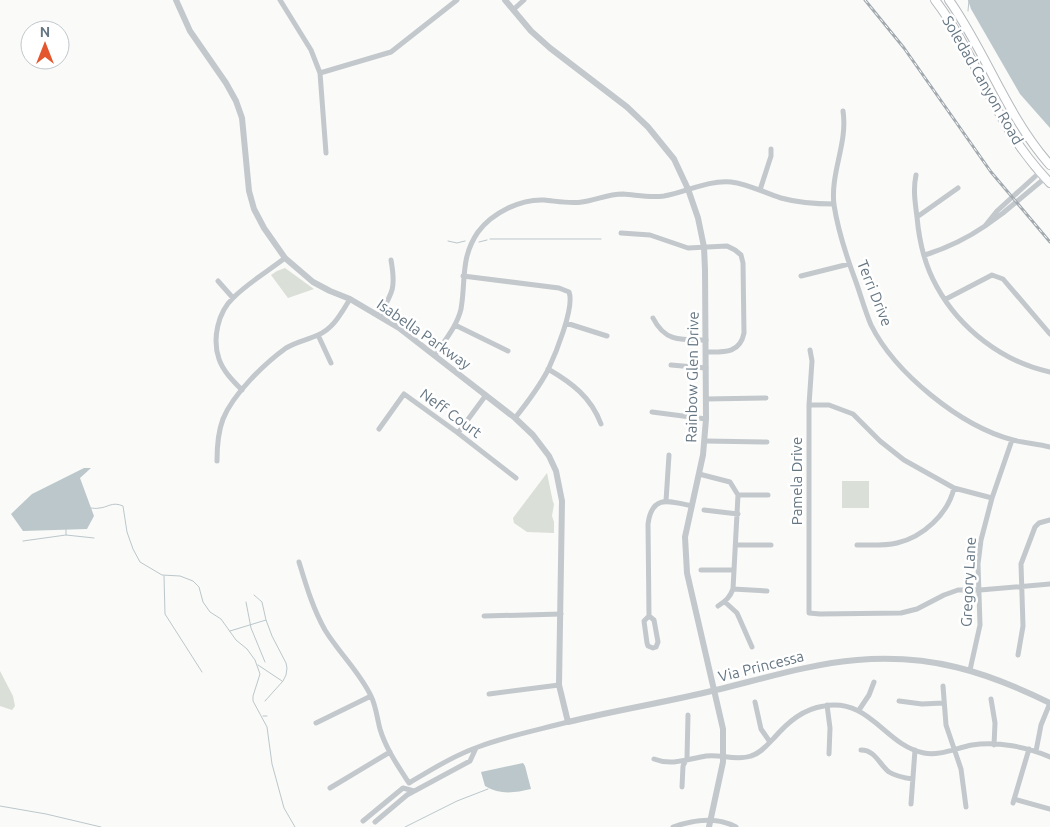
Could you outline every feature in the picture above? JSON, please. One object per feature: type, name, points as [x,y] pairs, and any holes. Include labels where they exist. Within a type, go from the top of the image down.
[{"type":"main road","name":"Soledad Canyon Road","points":[[935,0],[956,31],[1007,128],[1046,177]]},
{"type":"main road","name":"Soledad Canyon Road","points":[[949,0],[969,31],[1019,124],[1050,165]]},
{"type":"street","name":"Isabella Parkway","points":[[176,0],[190,31],[236,101],[242,118],[249,191],[254,209],[264,228],[285,258],[313,282],[350,299],[379,316],[435,355],[515,418],[533,434],[549,456],[560,486],[562,517],[559,685],[568,722]]},
{"type":"street","points":[[280,0],[311,50],[320,73],[326,154]]},
{"type":"street","points":[[320,73],[391,52],[457,0]]},
{"type":"street","name":"Rainbow Glen Drive","points":[[505,0],[531,31],[550,48],[628,107],[648,127],[674,159],[688,189],[701,228],[704,248],[706,340],[705,441],[685,537],[686,573],[723,729],[723,757],[710,824]]},
{"type":"street","points":[[513,10],[524,0]]},
{"type":"street","name":"Terri Drive","points":[[843,111],[843,139],[836,174],[834,204],[849,264],[871,324],[884,347],[914,381],[962,417],[1012,440],[1050,446]]},
{"type":"street","points":[[760,190],[771,156],[771,149]]},
{"type":"street","points":[[916,175],[914,184],[918,230],[924,254],[936,286],[961,320],[982,340],[1017,361],[1036,369],[1050,372]]},
{"type":"street","points":[[924,254],[956,243],[973,234],[985,226],[997,211],[1046,177]]},
{"type":"street","points":[[435,355],[455,325],[461,310],[463,276],[468,253],[479,231],[489,220],[504,210],[519,204],[542,200],[582,202],[612,195],[664,196],[708,183],[720,182],[741,184],[798,202],[834,204]]},
{"type":"street","points":[[917,217],[958,188]]},
{"type":"street","points":[[621,233],[650,235],[688,248],[727,246],[741,256],[743,263],[744,333],[742,341],[739,346],[732,350],[706,352]]},
{"type":"street","points":[[242,390],[228,374],[219,358],[216,339],[218,321],[224,308],[233,298],[285,258]]},
{"type":"street","points":[[379,316],[392,293],[394,281],[391,260]]},
{"type":"street","points":[[801,276],[849,264]]},
{"type":"street","points":[[463,276],[565,290],[569,292],[571,297],[566,324],[548,370],[535,392],[515,418]]},
{"type":"street","points":[[946,299],[992,276],[998,276],[1003,279],[1050,334]]},
{"type":"street","points":[[218,281],[233,298]]},
{"type":"street","points":[[217,461],[217,449],[223,420],[242,390],[286,348],[318,335],[337,320],[350,299]]},
{"type":"street","points":[[652,318],[664,334],[675,338],[706,340]]},
{"type":"street","points":[[566,324],[607,336]]},
{"type":"street","points":[[455,325],[508,351]]},
{"type":"street","points":[[318,335],[330,363]]},
{"type":"street","name":"Pamela Drive","points":[[810,350],[812,361],[809,406],[809,613],[900,613],[917,609],[944,594],[958,590],[980,590]]},
{"type":"street","points":[[671,365],[706,368]]},
{"type":"street","points":[[548,370],[566,379],[583,393],[596,410],[602,424]]},
{"type":"street","name":"Neff Court","points":[[379,429],[404,394],[516,478]]},
{"type":"street","points":[[458,433],[486,395]]},
{"type":"street","points":[[706,399],[766,398]]},
{"type":"street","points":[[809,406],[829,406],[853,414],[880,441],[904,460],[954,488],[992,498]]},
{"type":"street","points":[[652,412],[706,419]]},
{"type":"street","name":"Gregory Lane","points":[[970,670],[980,625],[978,564],[981,540],[992,498],[1012,440]]},
{"type":"street","points":[[705,441],[767,442]]},
{"type":"street","points":[[666,500],[669,456]]},
{"type":"street","points":[[699,474],[730,482],[738,495],[733,589],[725,602],[718,606]]},
{"type":"street","points":[[857,545],[881,545],[904,541],[912,537],[936,521],[952,499],[954,488]]},
{"type":"street","points":[[738,495],[768,495]]},
{"type":"street","points":[[649,616],[654,620],[658,642],[653,648],[650,648],[647,643],[644,621],[649,616],[649,513],[653,506],[666,500],[692,506]]},
{"type":"street","points":[[704,510],[738,514]]},
{"type":"street","points":[[1018,655],[1023,626],[1022,564],[1035,527],[1039,523],[1050,520]]},
{"type":"street","points":[[736,545],[771,545]]},
{"type":"street","points":[[299,562],[314,609],[326,631],[357,672],[371,696],[377,710],[380,730],[390,752],[330,788]]},
{"type":"street","points":[[701,570],[734,570]]},
{"type":"street","points":[[980,590],[1050,584]]},
{"type":"street","points":[[733,589],[767,591]]},
{"type":"street","points":[[725,602],[737,613],[752,647]]},
{"type":"street","points":[[484,616],[561,614]]},
{"type":"street","name":"Via Princessa","points":[[390,752],[409,783],[442,763],[476,748],[523,733],[810,667],[855,660],[890,658],[924,661],[970,670],[1015,686],[1050,703]]},
{"type":"street","points":[[859,710],[869,695],[874,682]]},
{"type":"street","points":[[490,694],[559,685]]},
{"type":"street","points":[[943,686],[946,726],[961,769],[966,807]]},
{"type":"street","points":[[316,723],[371,696]]},
{"type":"street","points":[[991,700],[995,724],[994,745]]},
{"type":"street","points":[[899,701],[922,704],[943,703]]},
{"type":"street","points":[[755,702],[761,729],[770,742]]},
{"type":"street","points":[[1036,751],[1041,725],[1050,703]]},
{"type":"street","points":[[827,705],[830,728],[829,754]]},
{"type":"street","points":[[654,759],[663,763],[707,756],[738,758],[752,756],[770,742],[796,716],[827,705],[859,710],[872,718],[904,745],[915,750],[935,754],[974,745],[994,745],[1029,749],[1050,757]]},
{"type":"street","points":[[682,787],[683,766],[687,758],[688,715]]},
{"type":"street","points":[[375,822],[414,791],[467,763],[473,757],[476,748]]},
{"type":"street","points":[[1029,749],[1014,801],[1050,809]]},
{"type":"street","points":[[861,750],[872,752],[891,773],[899,777],[913,779]]},
{"type":"street","points":[[911,804],[915,750]]},
{"type":"street","points":[[363,821],[403,788],[414,791]]},
{"type":"street","points":[[673,827],[690,821],[736,827]]},
{"type":"shaded area","points":[[968,0],[1050,0],[1050,128],[1020,94],[971,9]]},
{"type":"shaded area","points":[[285,268],[314,289],[288,298],[271,275]]},
{"type":"shaded area","points":[[84,468],[91,468],[80,478],[94,516],[87,529],[23,531],[11,514],[32,494]]},
{"type":"shaded area","points":[[547,473],[554,504],[552,516],[554,533],[527,532],[514,523],[513,518]]},
{"type":"shaded area","points":[[842,481],[869,481],[869,508],[842,508]]},
{"type":"shaded area","points":[[0,671],[13,696],[15,706],[12,710],[0,706]]},
{"type":"shaded area","points":[[523,763],[531,789],[507,792],[496,791],[485,786],[481,772]]},
{"type":"waterway","points":[[968,11],[969,0]]},
{"type":"waterway","points":[[490,239],[601,239]]},
{"type":"waterway","points":[[479,242],[487,240]]},
{"type":"waterway","points":[[448,241],[457,243],[465,241]]},
{"type":"waterway","points":[[91,508],[102,508],[116,504],[123,506],[127,532],[140,562],[162,575],[180,576],[193,581],[199,587],[203,602],[210,612],[221,619],[236,640],[247,649],[255,660],[260,674],[253,701],[267,727],[272,764],[284,808],[295,827]]},
{"type":"waterway","points":[[66,528],[66,535],[94,538]]},
{"type":"waterway","points":[[23,541],[66,535]]},
{"type":"waterway","points":[[164,576],[165,614],[202,672]]},
{"type":"waterway","points":[[254,595],[262,602],[266,620]]},
{"type":"waterway","points":[[246,602],[251,628],[265,662]]},
{"type":"waterway","points":[[230,631],[266,620],[287,668],[283,681],[265,701]]},
{"type":"waterway","points":[[258,665],[282,681]]},
{"type":"waterway","points":[[405,827],[457,801],[488,789]]},
{"type":"waterway","points":[[0,806],[46,814],[101,827]]},
{"type":"railway","points":[[865,0],[904,48],[991,172],[1050,242]]}]
